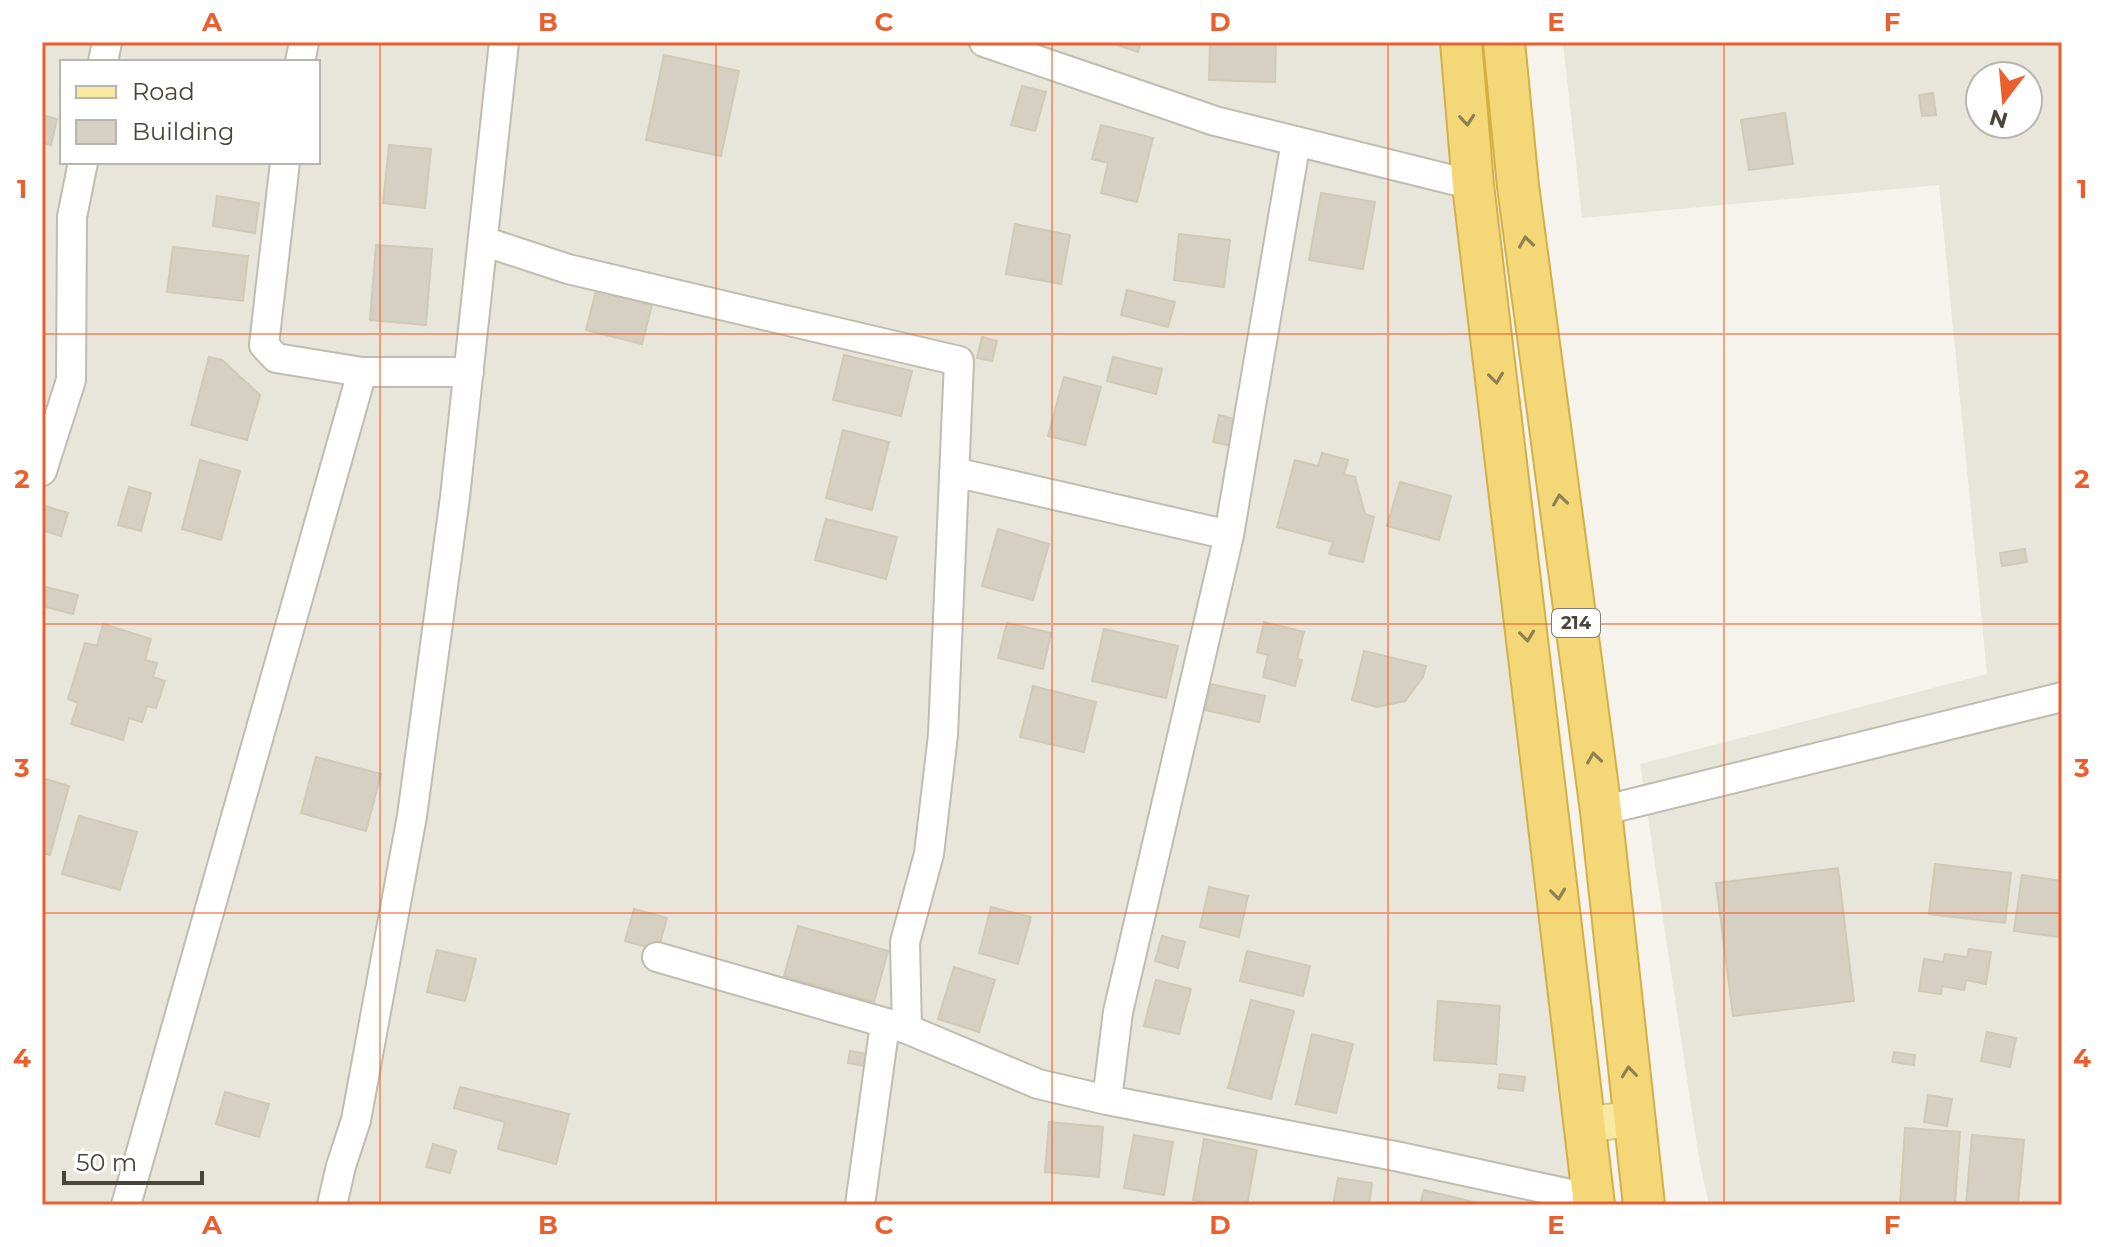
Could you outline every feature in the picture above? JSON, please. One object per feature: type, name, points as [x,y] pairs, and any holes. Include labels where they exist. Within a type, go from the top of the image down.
[{"type":"highway","name":"214","points":[[1461,42],[1473,185],[1594,1202]]},
{"type":"highway","name":"214","points":[[1504,42],[1518,186],[1601,811],[1644,1205]]},
{"type":"main road","points":[[1585,1124],[1635,1119]]},
{"type":"street","points":[[332,1205],[356,1120],[412,816],[455,497],[504,42]]},
{"type":"street","points":[[992,43],[1215,121],[1473,185]]},
{"type":"street","points":[[1107,1100],[1118,1012],[1229,535],[1296,141]]},
{"type":"street","points":[[42,471],[71,380],[72,217],[83,164]]},
{"type":"street","points":[[285,164],[264,345],[276,358],[362,372],[469,372]]},
{"type":"street","points":[[483,241],[568,269],[959,361],[943,735],[929,854],[905,942],[896,1027],[860,1205]]},
{"type":"street","points":[[126,1205],[362,372]]},
{"type":"street","points":[[954,472],[1229,535]]},
{"type":"street","points":[[1601,811],[2062,697]]},
{"type":"street","points":[[657,957],[896,1027],[1038,1084],[1400,1157],[1594,1202]]},
{"type":"shaded area","points":[[42,42],[1442,42],[1567,1160],[1576,1205],[42,1205]]},
{"type":"shaded area","points":[[1563,42],[2062,42],[2062,1205],[1709,1205],[1699,1159],[1640,764],[1987,674],[1939,185],[1582,218]]},
{"type":"building","points":[[1108,42],[1141,42],[1138,52]]},
{"type":"building","points":[[1210,42],[1276,42],[1275,82],[1209,80]]},
{"type":"building","points":[[664,55],[739,71],[721,156],[646,140]]},
{"type":"building","points":[[1022,86],[1046,92],[1035,131],[1011,125]]},
{"type":"building","points":[[1933,93],[1936,115],[1922,116],[1919,95]]},
{"type":"building","points":[[1785,113],[1793,164],[1749,170],[1741,120]]},
{"type":"building","points":[[42,115],[57,119],[51,145],[42,143]]},
{"type":"building","points":[[1101,125],[1153,138],[1137,202],[1101,193],[1108,163],[1092,159]]},
{"type":"building","points":[[389,145],[431,149],[425,208],[383,203]]},
{"type":"building","points":[[1321,193],[1375,202],[1363,269],[1309,260]]},
{"type":"building","points":[[217,196],[259,203],[255,233],[213,226]]},
{"type":"building","points":[[1015,224],[1070,235],[1061,284],[1006,274]]},
{"type":"building","points":[[1179,234],[1230,240],[1224,287],[1174,280]]},
{"type":"building","points":[[376,245],[432,249],[426,325],[370,320]]},
{"type":"building","points":[[173,247],[248,256],[243,301],[167,292]]},
{"type":"building","points":[[1127,290],[1175,302],[1168,327],[1121,315]]},
{"type":"building","points":[[596,291],[652,305],[642,344],[586,330]]},
{"type":"building","points":[[982,337],[997,341],[992,361],[977,358]]},
{"type":"building","points":[[844,355],[912,371],[901,416],[833,400]]},
{"type":"building","points":[[209,357],[222,360],[260,395],[247,440],[191,425]]},
{"type":"building","points":[[1113,357],[1162,369],[1156,394],[1107,381]]},
{"type":"building","points":[[1064,377],[1101,387],[1085,445],[1048,436]]},
{"type":"building","points":[[1219,415],[1238,420],[1232,446],[1213,442]]},
{"type":"building","points":[[843,430],[889,442],[872,510],[826,498]]},
{"type":"building","points":[[1322,453],[1348,460],[1344,474],[1355,477],[1365,514],[1374,517],[1363,562],[1329,554],[1333,542],[1277,527],[1295,460],[1318,466]]},
{"type":"building","points":[[200,460],[240,471],[221,540],[182,529]]},
{"type":"building","points":[[1400,482],[1451,496],[1439,540],[1387,526]]},
{"type":"building","points":[[129,487],[151,493],[141,531],[118,525]]},
{"type":"building","points":[[45,506],[68,513],[61,536],[42,530]]},
{"type":"building","points":[[826,519],[897,537],[886,579],[815,560]]},
{"type":"building","points":[[998,529],[1049,544],[1033,600],[982,586]]},
{"type":"building","points":[[2025,549],[2027,562],[2002,566],[2000,553]]},
{"type":"building","points":[[42,586],[78,595],[73,614],[42,606]]},
{"type":"building","points":[[1264,622],[1304,632],[1297,659],[1302,660],[1295,686],[1263,677],[1268,655],[1257,652]]},
{"type":"building","points":[[1007,623],[1051,633],[1043,669],[998,658]]},
{"type":"building","points":[[103,624],[151,639],[145,660],[157,663],[153,677],[165,681],[156,708],[147,706],[142,722],[129,718],[123,740],[71,724],[78,703],[68,699],[85,643],[97,646]]},
{"type":"building","points":[[1104,629],[1178,646],[1166,698],[1092,681]]},
{"type":"building","points":[[1364,651],[1426,666],[1423,677],[1405,701],[1377,707],[1352,700]]},
{"type":"building","points":[[1211,684],[1265,696],[1259,722],[1205,710]]},
{"type":"building","points":[[1033,686],[1096,702],[1084,752],[1020,737]]},
{"type":"building","points":[[316,757],[381,774],[366,831],[301,813]]},
{"type":"building","points":[[42,778],[69,786],[50,855],[42,853]]},
{"type":"building","points":[[79,816],[137,832],[120,890],[62,874]]},
{"type":"building","points":[[1935,864],[2011,873],[2005,923],[1929,914]]},
{"type":"building","points":[[1838,868],[1854,1001],[1733,1016],[1716,883]]},
{"type":"building","points":[[2022,875],[2062,881],[2059,937],[2014,931]]},
{"type":"building","points":[[1209,887],[1248,896],[1239,937],[1200,927]]},
{"type":"building","points":[[991,907],[1031,917],[1018,964],[979,953]]},
{"type":"building","points":[[634,909],[667,918],[658,950],[625,941]]},
{"type":"building","points":[[798,926],[888,951],[874,1002],[784,976]]},
{"type":"building","points":[[1162,936],[1185,942],[1178,968],[1155,961]]},
{"type":"building","points":[[1969,949],[1991,952],[1986,984],[1966,980],[1964,990],[1942,986],[1941,994],[1919,991],[1924,959],[1943,962],[1945,954],[1967,957]]},
{"type":"building","points":[[437,950],[476,959],[465,1001],[427,992]]},
{"type":"building","points":[[1247,951],[1310,966],[1303,996],[1240,981]]},
{"type":"building","points":[[954,967],[995,980],[979,1032],[938,1019]]},
{"type":"building","points":[[1156,980],[1191,989],[1179,1034],[1144,1026]]},
{"type":"building","points":[[1251,1000],[1294,1011],[1271,1099],[1228,1088]]},
{"type":"building","points":[[1438,1001],[1500,1006],[1496,1064],[1434,1060]]},
{"type":"building","points":[[1987,1032],[2016,1038],[2010,1067],[1981,1061]]},
{"type":"building","points":[[1312,1034],[1353,1044],[1336,1113],[1296,1104]]},
{"type":"building","points":[[850,1051],[872,1055],[870,1067],[848,1063]]},
{"type":"building","points":[[1894,1052],[1915,1055],[1914,1065],[1892,1062]]},
{"type":"building","points":[[1500,1074],[1525,1077],[1523,1091],[1498,1088]]},
{"type":"building","points":[[460,1087],[569,1114],[556,1164],[498,1149],[505,1122],[454,1108]]},
{"type":"building","points":[[225,1092],[269,1104],[259,1137],[216,1124]]},
{"type":"building","points":[[1928,1095],[1952,1099],[1947,1126],[1924,1122]]},
{"type":"building","points":[[1049,1122],[1103,1127],[1099,1177],[1045,1172]]},
{"type":"building","points":[[1905,1128],[1960,1132],[1955,1205],[1900,1205]]},
{"type":"building","points":[[1134,1135],[1173,1142],[1164,1195],[1124,1188]]},
{"type":"building","points":[[1972,1135],[2024,1140],[2018,1205],[1966,1205]]},
{"type":"building","points":[[1204,1139],[1257,1150],[1247,1205],[1219,1205],[1193,1200]]},
{"type":"building","points":[[433,1144],[456,1151],[450,1173],[426,1167]]},
{"type":"building","points":[[1338,1178],[1372,1183],[1369,1205],[1333,1205]]},
{"type":"building","points":[[1424,1190],[1486,1205],[1420,1205]]}]
